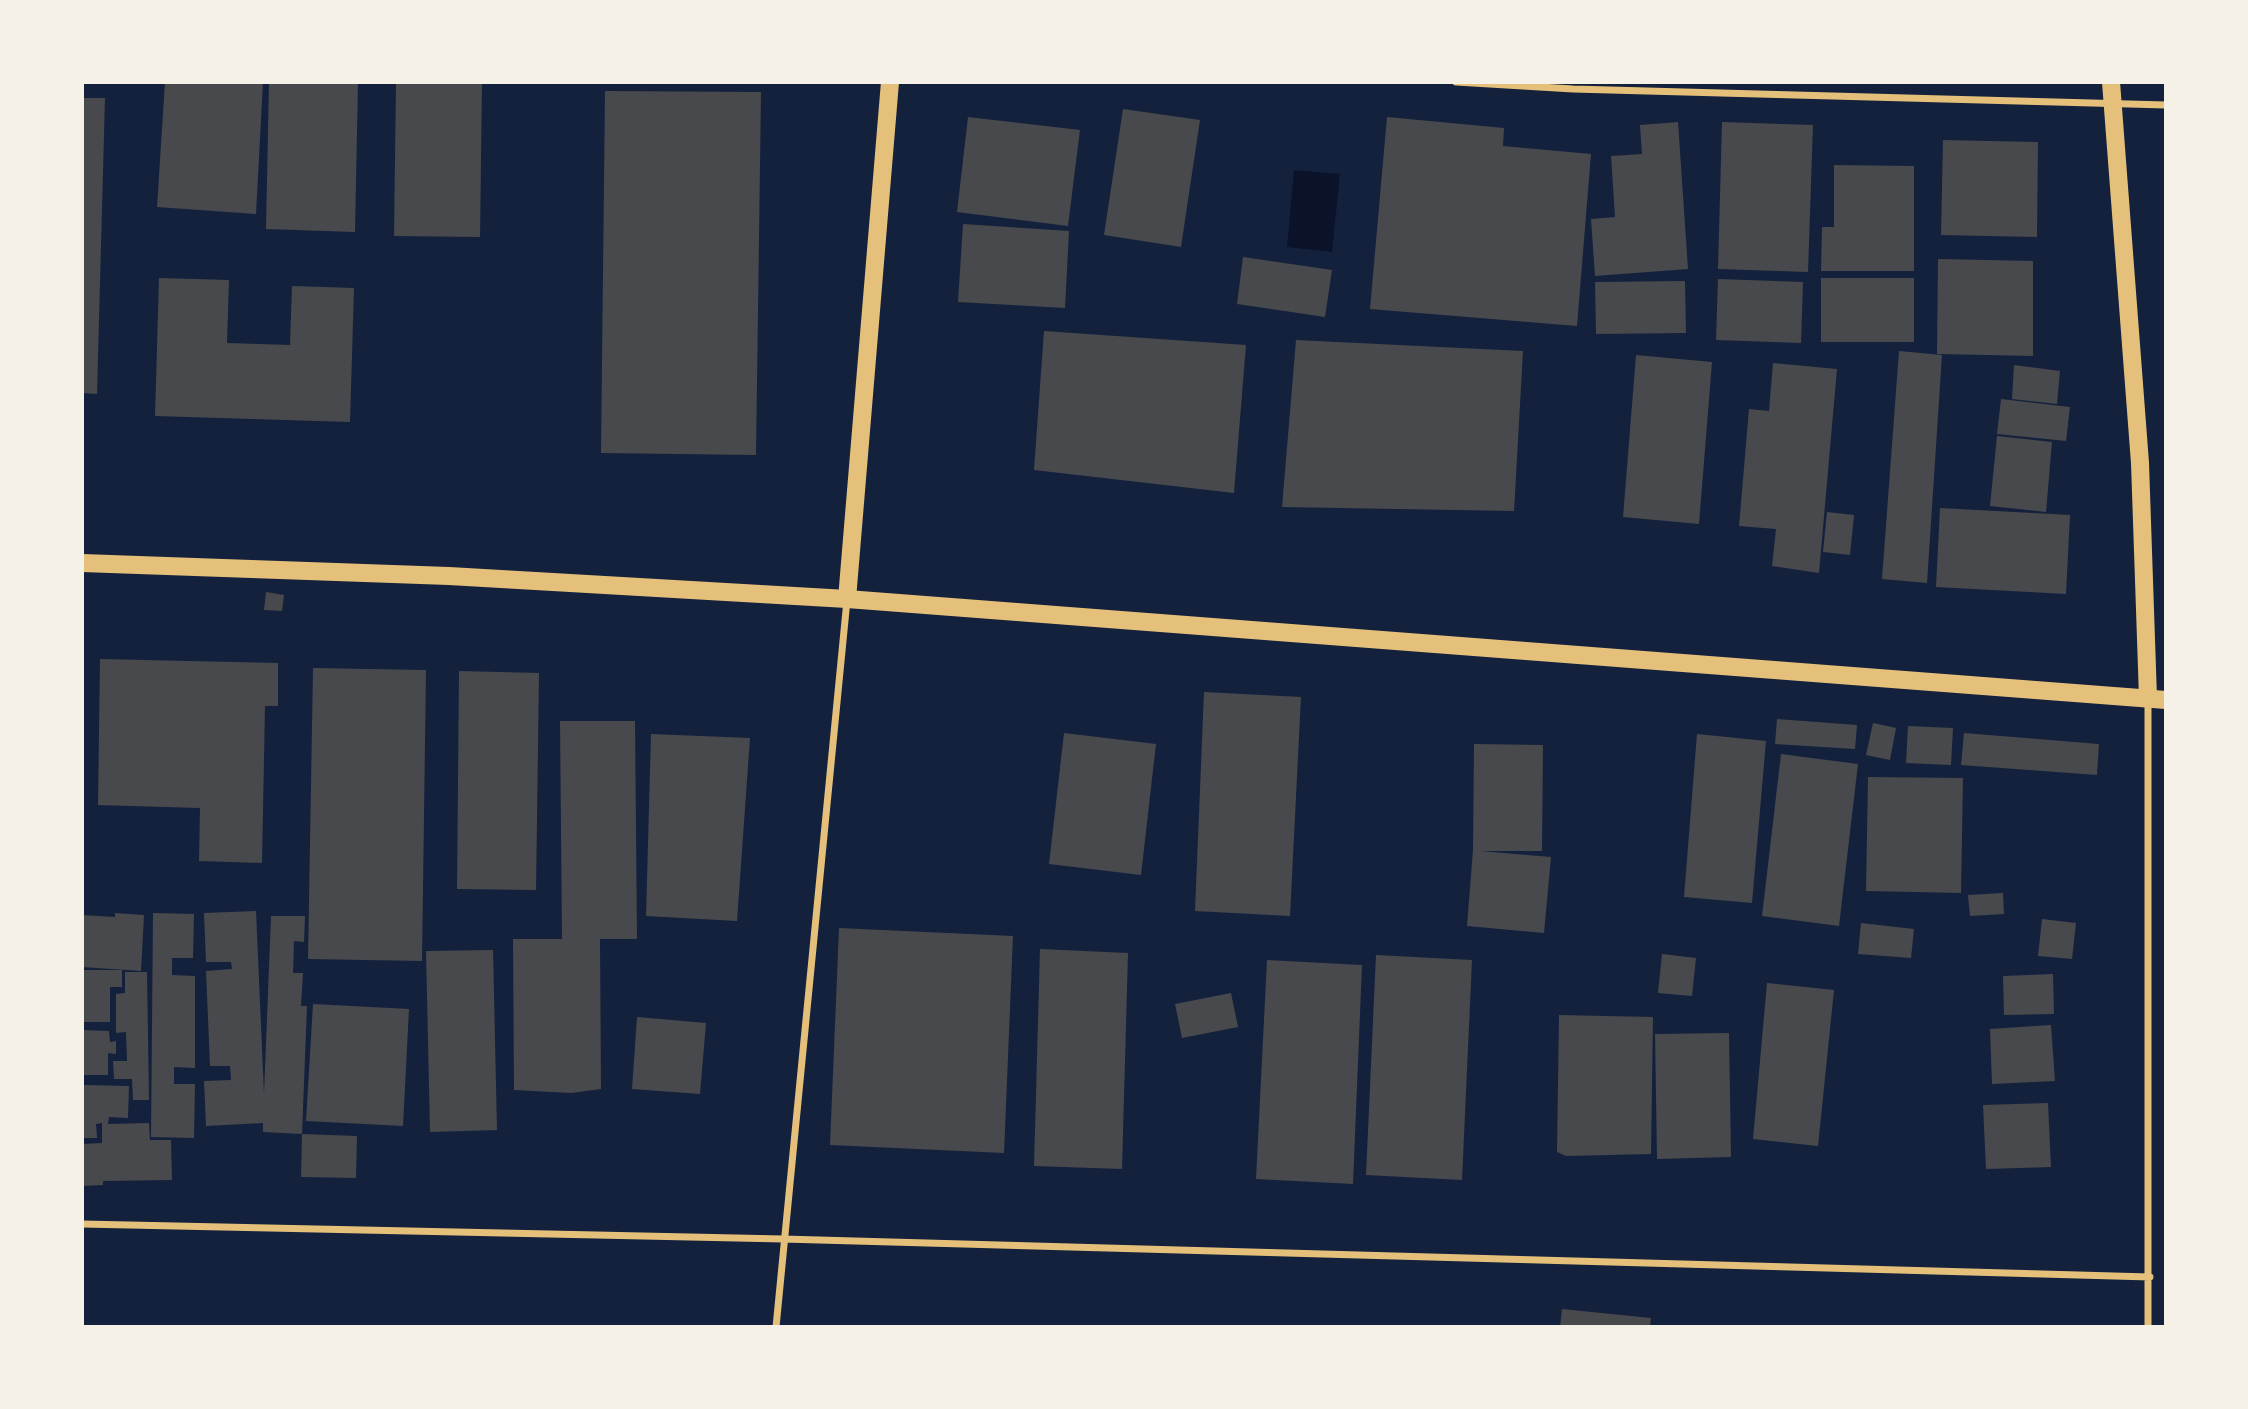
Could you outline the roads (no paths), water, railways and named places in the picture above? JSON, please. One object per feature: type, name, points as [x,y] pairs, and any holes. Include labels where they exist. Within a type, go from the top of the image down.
[{"type":"main road","points":[[847,599],[890,82]]},
{"type":"main road","points":[[82,562],[449,576],[847,599],[2157,699],[2111,82]]},
{"type":"street","points":[[1456,82],[1573,89],[2166,105]]},
{"type":"street","points":[[776,1327],[847,599]]},
{"type":"street","points":[[2148,1327],[2157,699]]},
{"type":"street","points":[[82,1224],[783,1239],[2150,1277]]},
{"type":"water","points":[[1294,170],[1340,174],[1332,252],[1287,247]]}]
